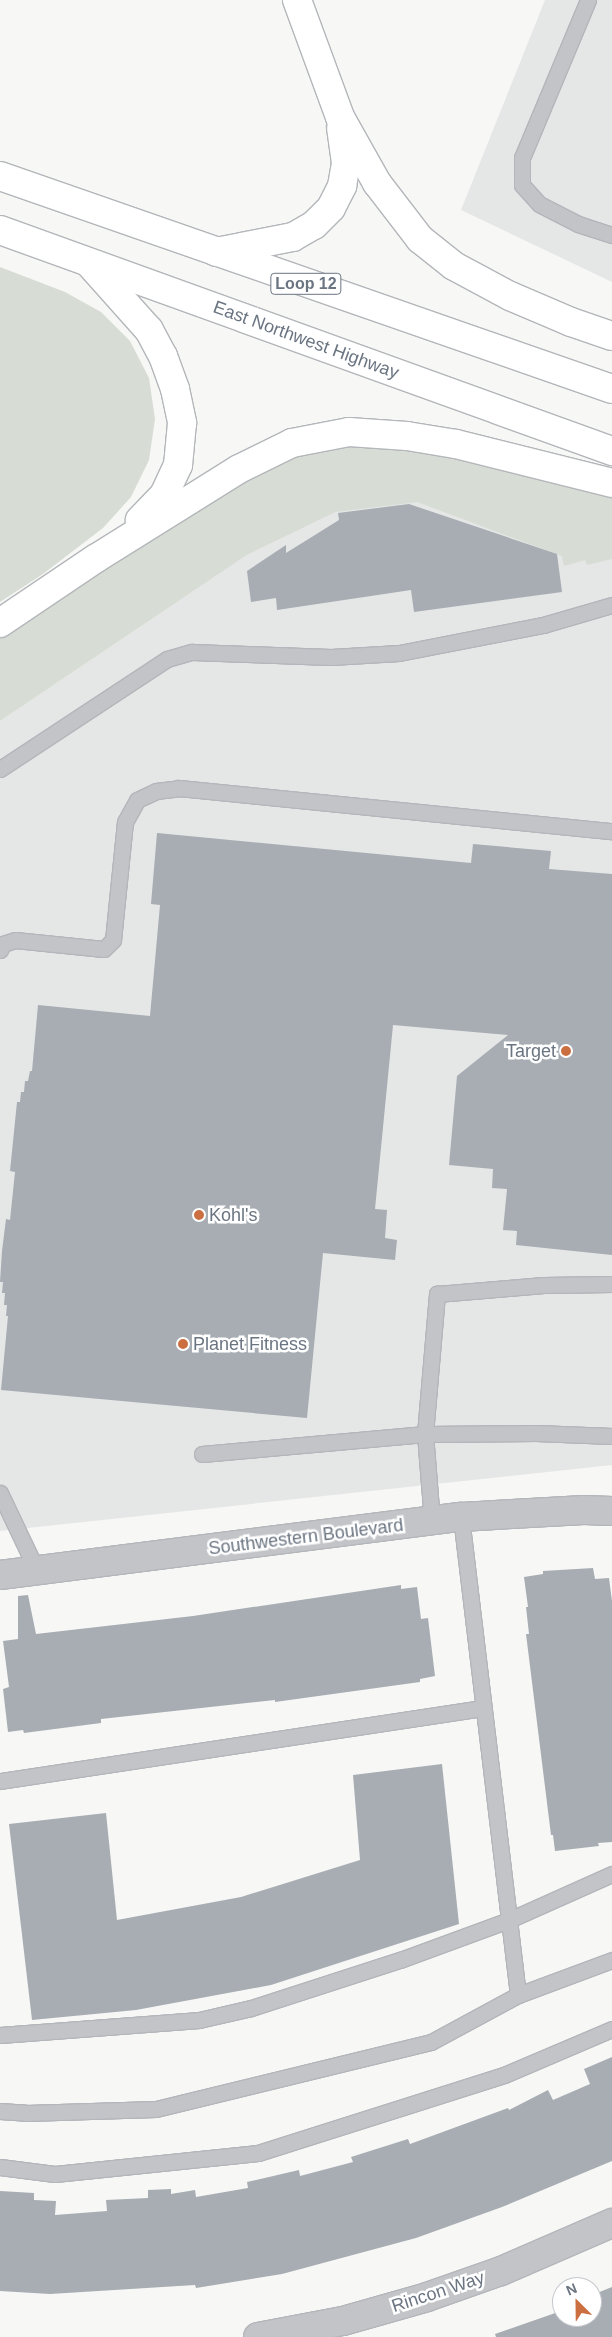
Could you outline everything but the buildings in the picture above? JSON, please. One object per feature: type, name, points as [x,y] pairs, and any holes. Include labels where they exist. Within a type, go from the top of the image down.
[{"type":"main road","points":[[297,0],[340,117],[383,190],[420,239],[454,266],[510,296],[571,322],[612,336]]},
{"type":"main road","points":[[214,252],[293,237],[314,225],[330,208],[342,186],[346,162],[340,117]]},
{"type":"main road","name":"Loop 12","points":[[0,176],[612,389]]},
{"type":"main road","name":"East Northwest Highway","points":[[0,230],[612,450]]},
{"type":"main road","points":[[86,260],[149,330],[163,356],[176,390],[182,423],[178,465],[164,496],[133,527],[95,559]]},
{"type":"main road","points":[[0,623],[95,559],[239,469],[292,443],[349,432],[407,436],[456,444],[612,483]]},
{"type":"street","name":"Southwestern Boulevard","points":[[0,1575],[461,1517],[584,1510],[612,1511]]},
{"type":"street","name":"Rincon Way","points":[[258,2337],[343,2321],[427,2298],[501,2271],[612,2223]]},
{"type":"lane","points":[[588,0],[522,158],[522,184],[539,204],[578,224],[612,235]]},
{"type":"lane","points":[[0,769],[167,659],[192,652],[331,657],[399,653],[543,625],[612,605]]},
{"type":"lane","points":[[0,950],[3,944],[15,940],[104,949],[112,940],[125,822],[137,800],[156,790],[179,788],[612,830]]},
{"type":"lane","points":[[432,1521],[424,1434],[437,1294],[544,1285],[612,1284]]},
{"type":"lane","points":[[202,1454],[424,1434],[612,1436]]},
{"type":"lane","points":[[0,1493],[37,1571]]},
{"type":"lane","points":[[461,1517],[518,1995]]},
{"type":"lane","points":[[0,1782],[484,1708]]},
{"type":"lane","points":[[0,2035],[199,2020],[251,2008],[400,1960],[509,1920],[612,1874]]},
{"type":"lane","points":[[0,2111],[26,2113],[156,2110],[431,2042],[518,1995],[612,1960]]},
{"type":"lane","points":[[0,2167],[55,2174],[258,2153],[504,2075],[612,2029]]},
{"type":"shaded area","points":[[545,0],[612,0],[612,282],[461,210]]},
{"type":"shaded area","points":[[0,267],[65,292],[101,312],[130,341],[149,378],[155,419],[149,460],[131,497],[103,528],[43,574],[0,602]]},
{"type":"shaded area","points":[[362,444],[414,446],[612,498],[612,559],[587,565],[585,560],[564,566],[562,556],[417,502],[336,512],[247,555],[0,721],[0,637],[207,500],[281,461],[317,450]]},
{"type":"shaded area","points":[[431,497],[612,539],[612,1465],[0,1531],[0,721],[247,555],[336,512]]},
{"type":"place","name":"Target","points":[[566,1051]]},
{"type":"place","name":"Kohl's","points":[[199,1215]]},
{"type":"place","name":"Planet Fitness","points":[[183,1344]]}]
